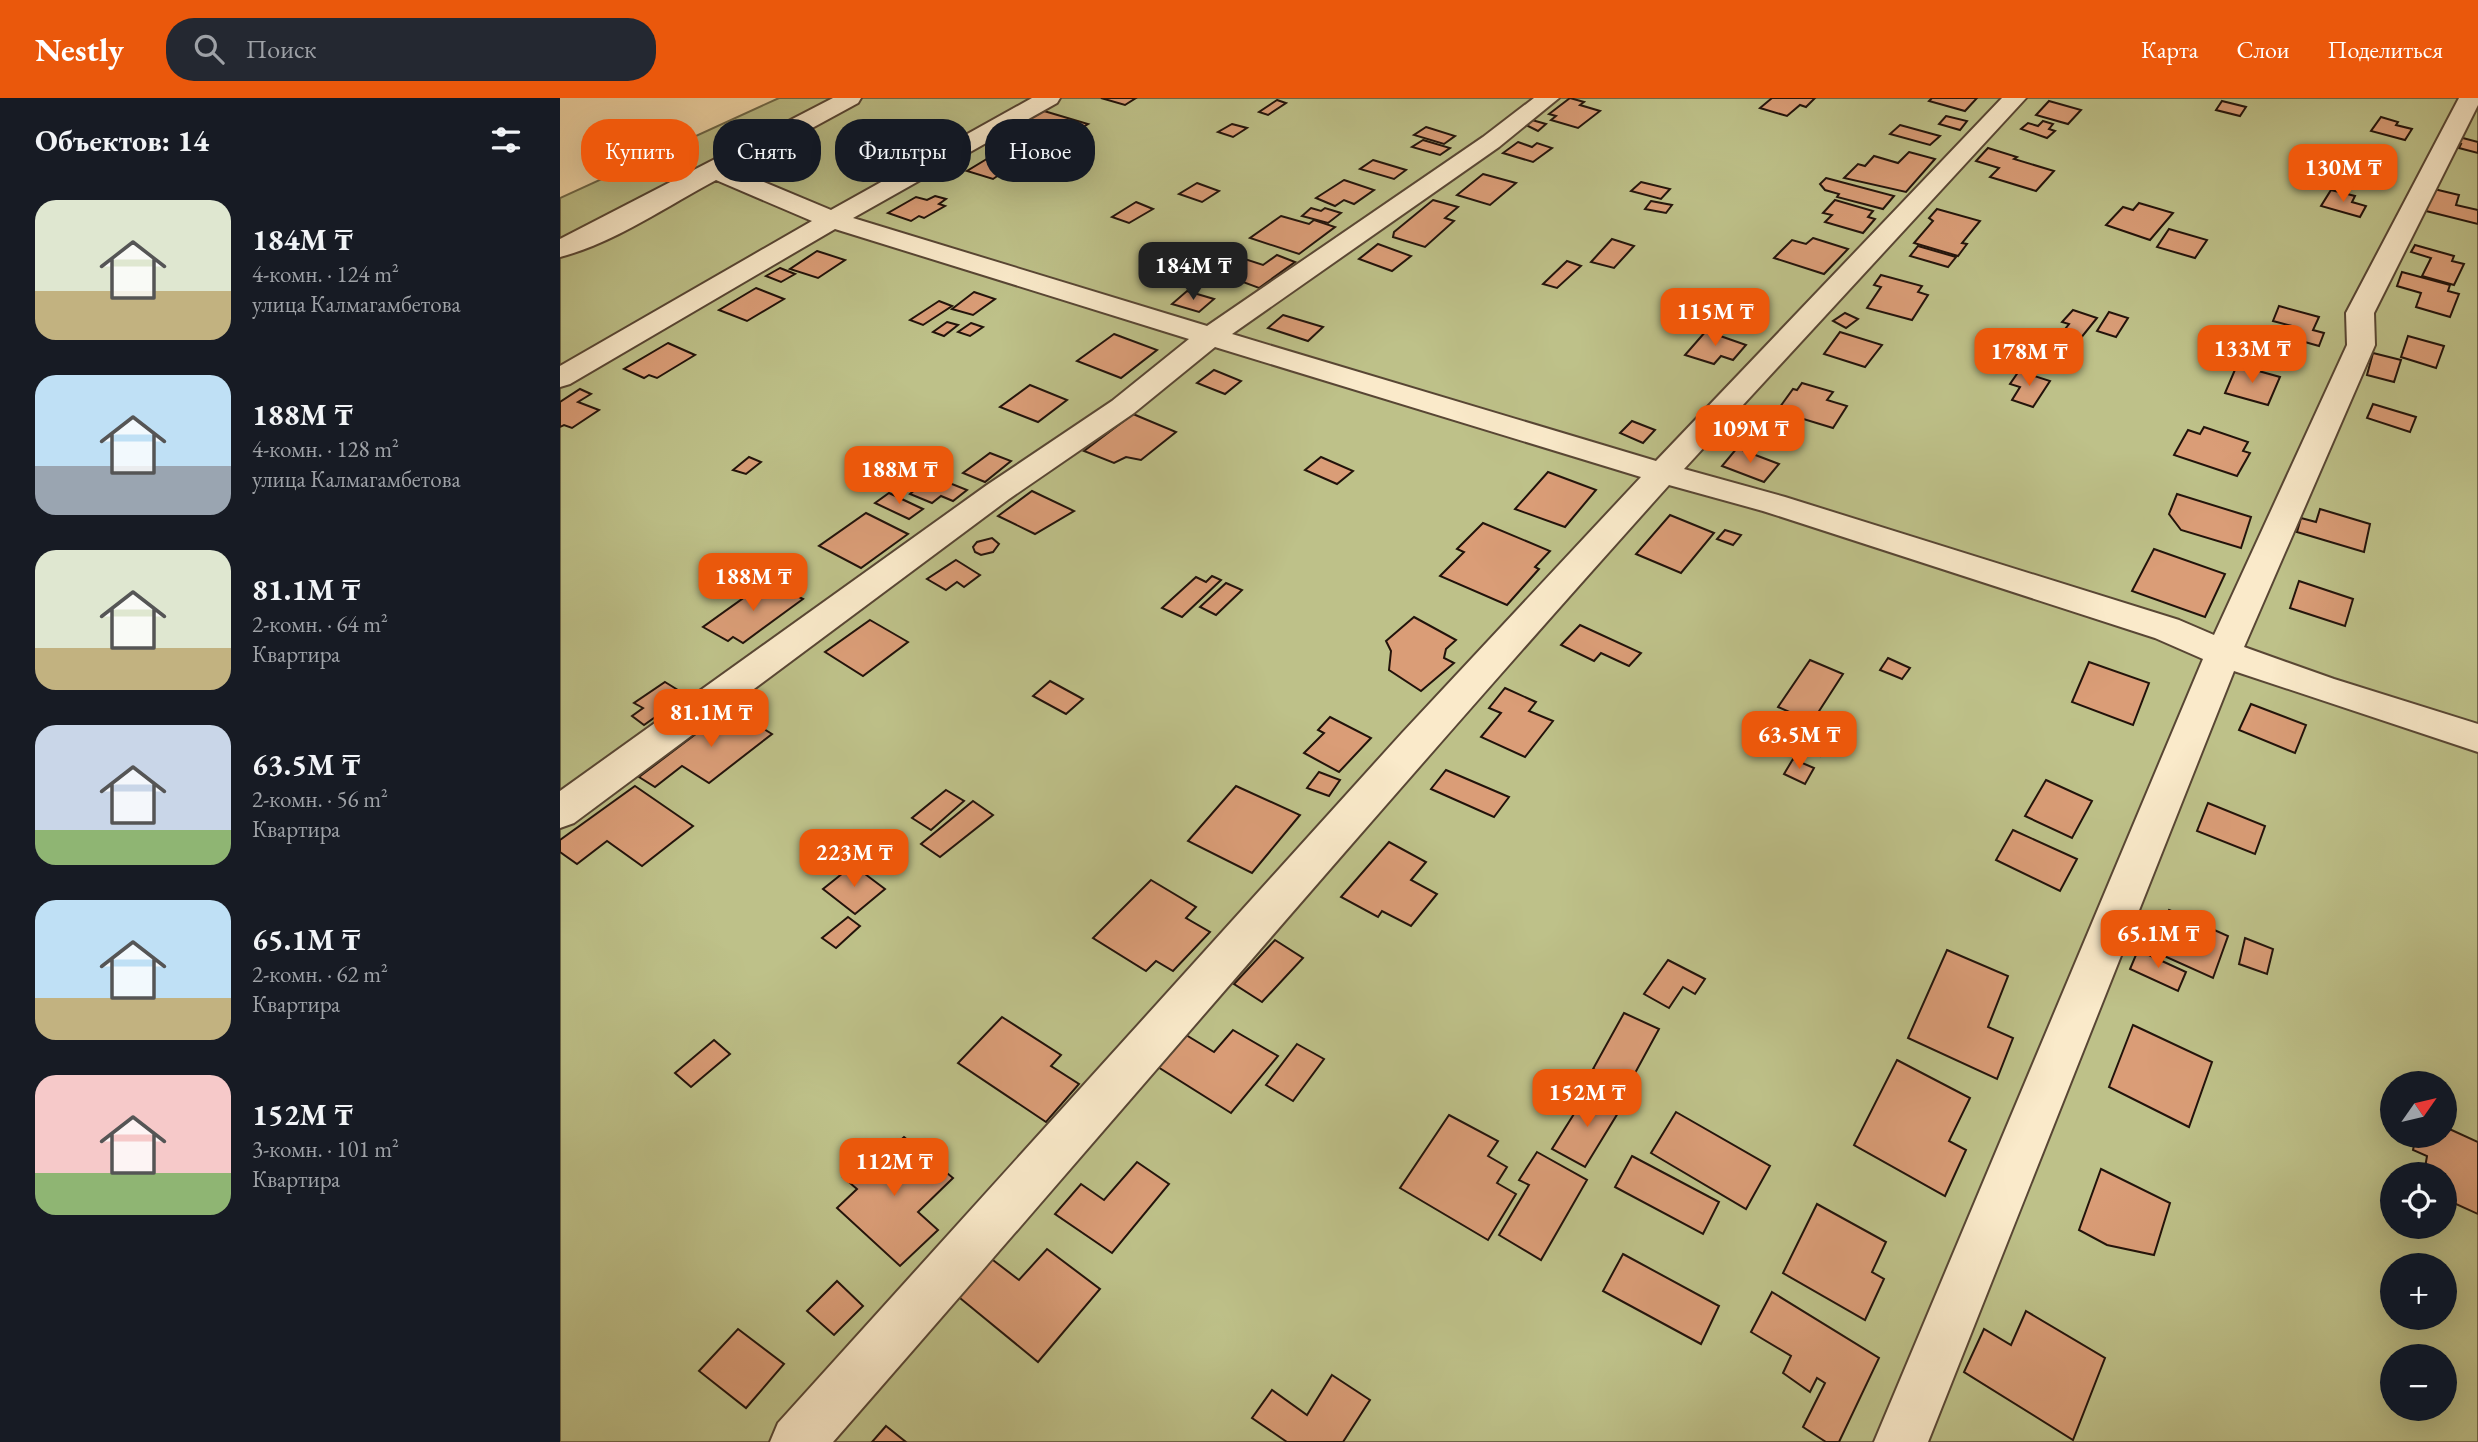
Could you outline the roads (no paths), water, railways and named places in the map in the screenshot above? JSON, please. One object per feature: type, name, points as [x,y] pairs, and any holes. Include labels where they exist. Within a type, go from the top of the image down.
[{"type":"street","points":[[812,119],[850,98]]},
{"type":"street","points":[[560,378],[835,221],[906,176],[1049,98]]},
{"type":"street","points":[[560,812],[998,492],[1124,407],[1210,337],[1491,142],[1548,98]]},
{"type":"street","points":[[797,1442],[1072,1135],[1415,743],[1662,473],[2015,98]]},
{"type":"street","points":[[1901,1442],[2223,654],[2361,345],[2360,313],[2465,102]]},
{"type":"street","points":[[560,249],[713,173]]},
{"type":"street","points":[[743,182],[835,221],[982,264],[1210,337],[1774,504],[2167,629],[2223,654],[2346,698],[2478,738]]}]
